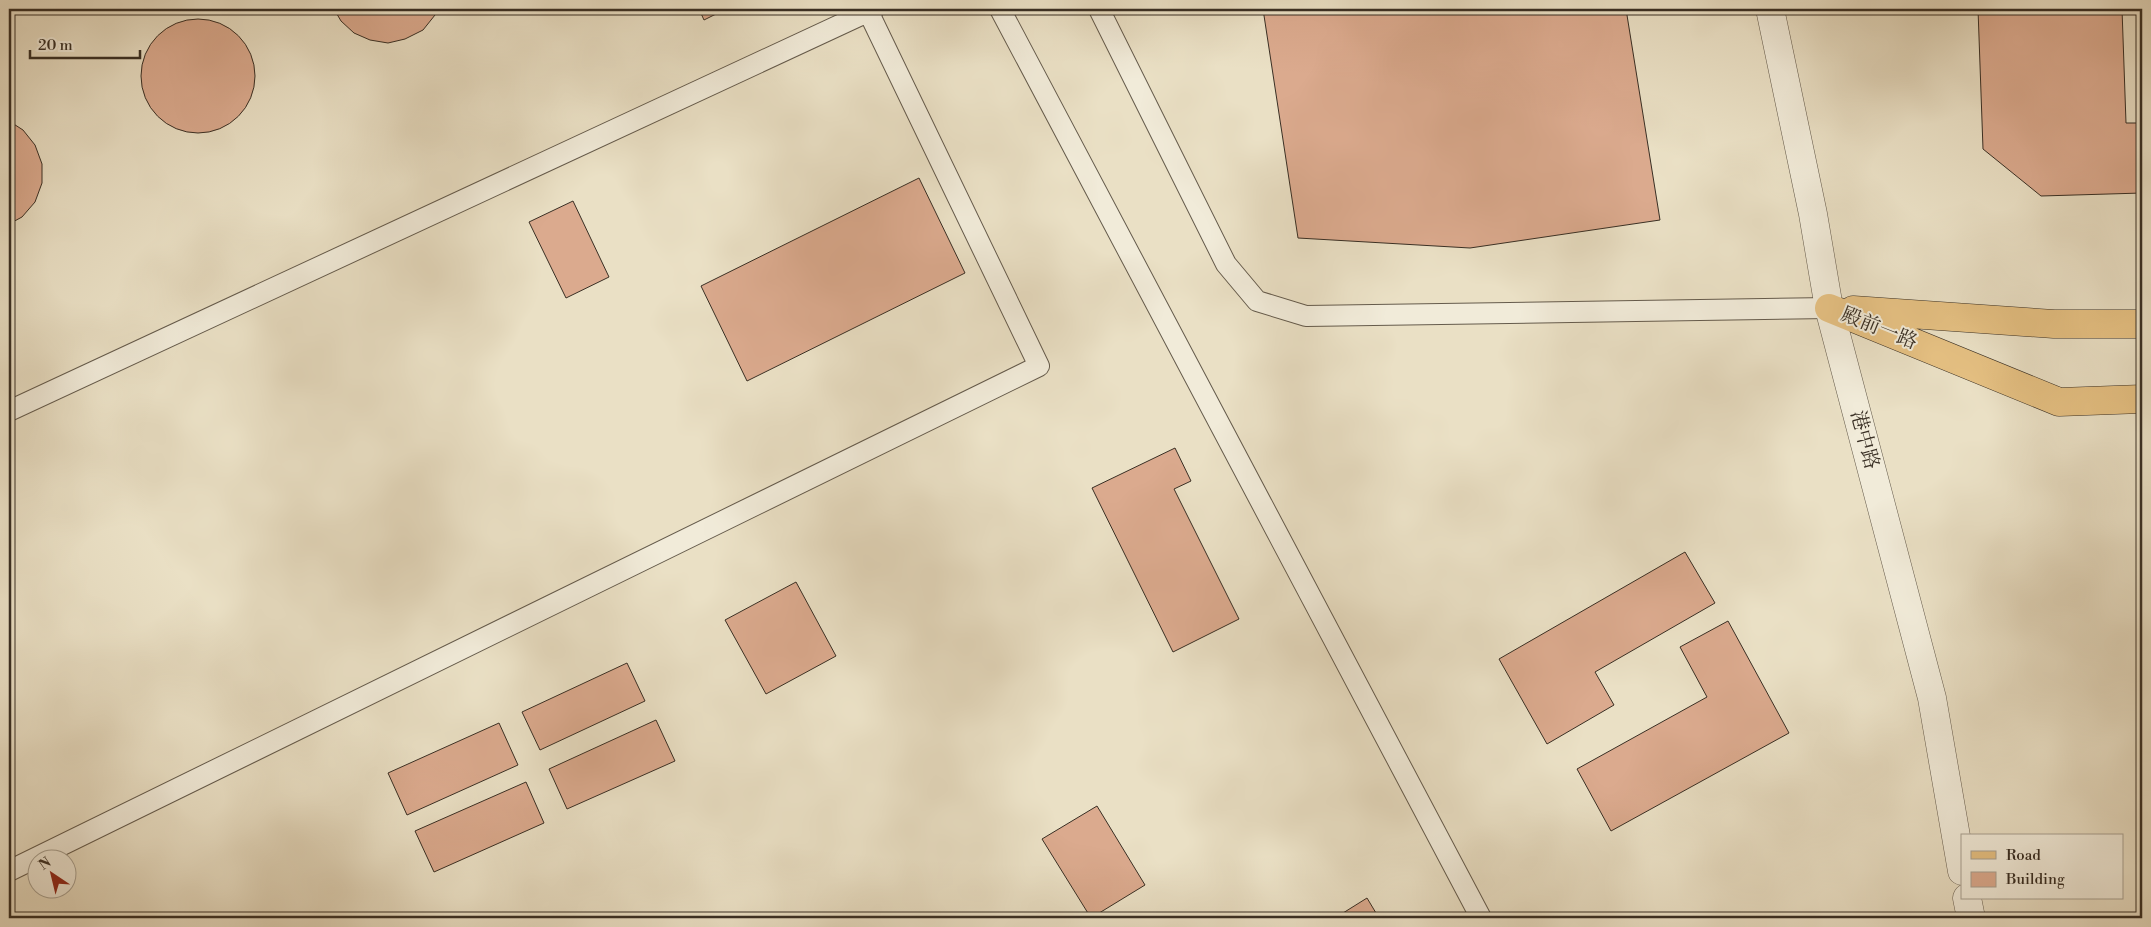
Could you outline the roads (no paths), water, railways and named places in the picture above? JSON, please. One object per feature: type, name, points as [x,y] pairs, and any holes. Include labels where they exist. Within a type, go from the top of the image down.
[{"type":"main road","name":"殿前一路","points":[[1829,308],[2054,324],[2142,324]]},
{"type":"main road","name":"殿前一路","points":[[1829,308],[2060,402],[2142,400]]},
{"type":"street","name":"港中路","points":[[1770,9],[1813,214],[1829,308],[1932,698],[1961,865]]},
{"type":"street","points":[[1967,900],[1971,918]]},
{"type":"lane","points":[[1000,9],[1481,918]]},
{"type":"lane","points":[[1099,9],[1226,264],[1257,301],[1306,316],[1829,308]]},
{"type":"lane","points":[[9,411],[870,10],[1039,366],[9,871]]}]
